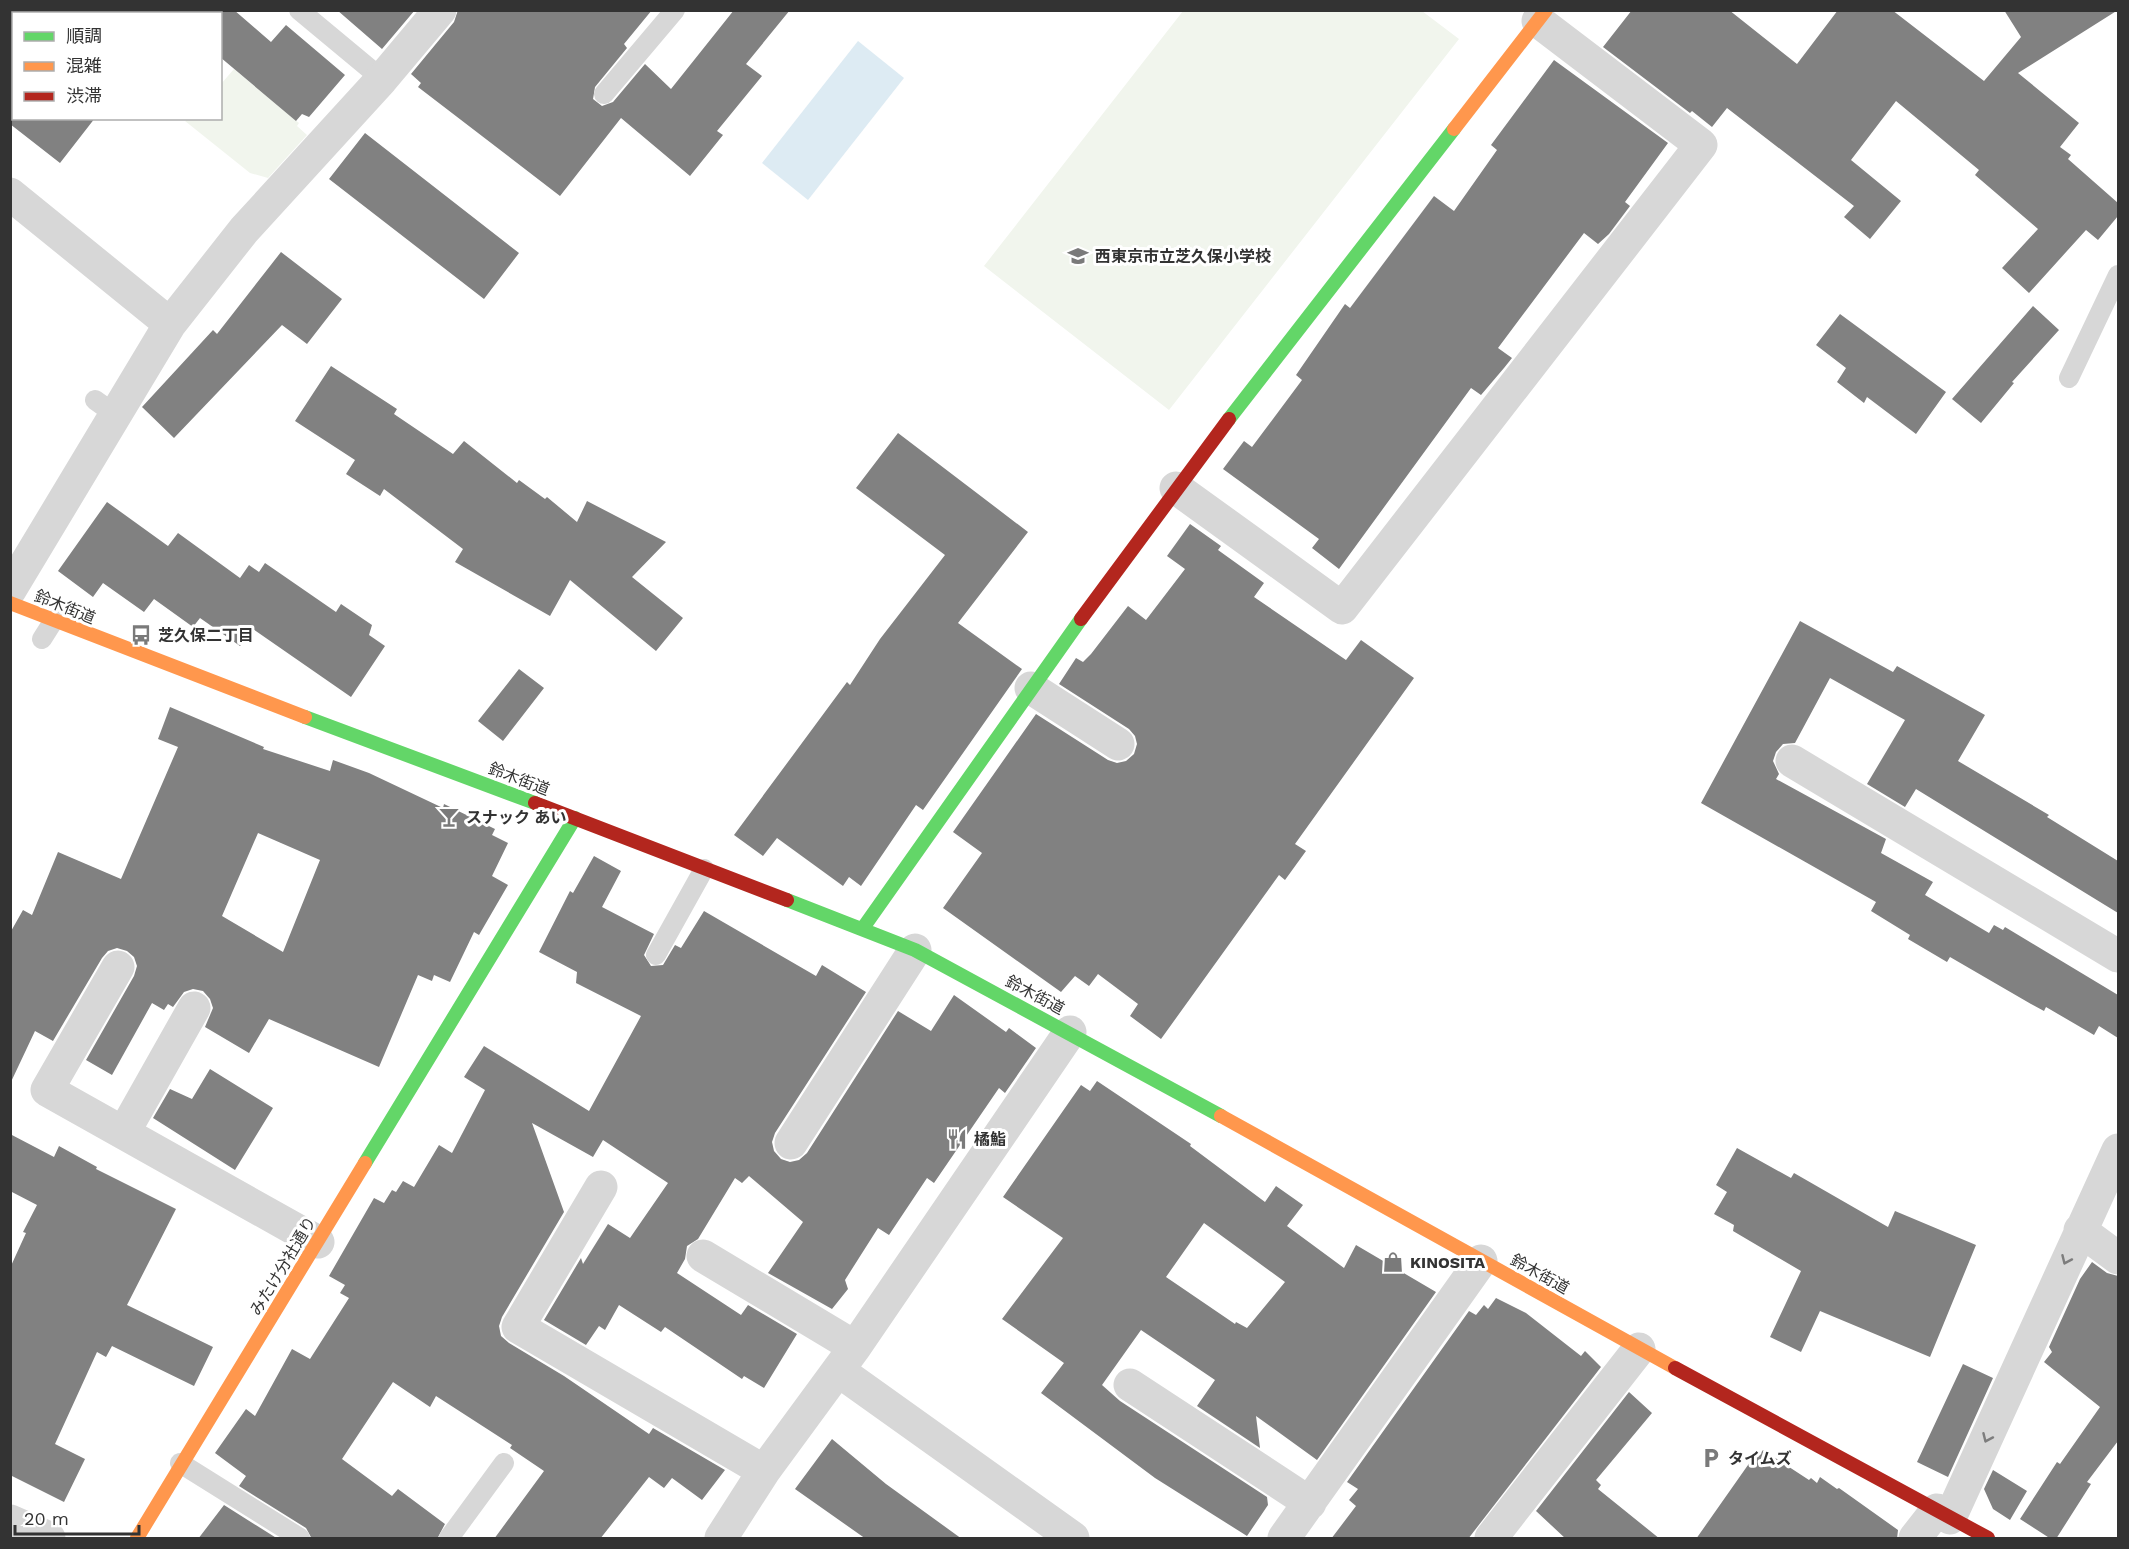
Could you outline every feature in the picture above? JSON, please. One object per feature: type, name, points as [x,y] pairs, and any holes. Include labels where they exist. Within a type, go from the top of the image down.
[{"type":"main road","points":[[863,928],[1031,688],[1176,488],[1542,16]]},
{"type":"main road","name":"鈴木街道","points":[[10,603],[213,683],[575,818],[915,950],[1070,1032],[1988,1539]]},
{"type":"main road","name":"みたけ分社通り","points":[[136,1539],[180,1463],[459,1013],[575,818]]},
{"type":"street","points":[[10,590],[106,407],[170,324],[208,261],[264,195],[382,79],[440,10]]},
{"type":"street","points":[[1176,488],[1342,608],[1701,145],[1542,16]]},
{"type":"street","points":[[10,194],[170,324]]},
{"type":"street","points":[[1031,688],[1118,744]]},
{"type":"street","points":[[1792,761],[2118,956]]},
{"type":"street","points":[[791,1143],[915,950]]},
{"type":"street","points":[[118,967],[47,1090],[318,1242]]},
{"type":"street","points":[[124,1132],[194,1008]]},
{"type":"street","points":[[721,1539],[764,1471],[847,1359],[1070,1032]]},
{"type":"street","points":[[1915,1539],[1944,1514],[2118,1150]]},
{"type":"street","points":[[601,1187],[518,1328],[764,1471]]},
{"type":"street","points":[[2080,1230],[2118,1258]]},
{"type":"street","points":[[703,1256],[847,1359],[1073,1539]]},
{"type":"street","points":[[1284,1539],[1481,1261]]},
{"type":"street","points":[[1491,1539],[1639,1348]]},
{"type":"street","points":[[1130,1385],[1310,1503]]},
{"type":"street","points":[[10,1521],[49,1539]]},
{"type":"lane","points":[[299,10],[382,79]]},
{"type":"lane","points":[[604,94],[675,10]]},
{"type":"lane","points":[[2069,378],[2118,275]]},
{"type":"lane","points":[[42,639],[54,620]]},
{"type":"lane","points":[[656,955],[704,869]]},
{"type":"lane","points":[[180,1463],[300,1539]]},
{"type":"lane","points":[[449,1539],[504,1463]]},
{"type":"shaded area","points":[[1183,11],[1422,11],[1459,39],[1169,410],[984,266]]},
{"type":"shaded area","points":[[858,41],[904,78],[808,200],[762,163]]},
{"type":"shaded area","points":[[234,69],[299,123],[297,126],[307,135],[268,178],[250,173],[185,121],[222,120],[222,83]]},
{"type":"building","points":[[220,10],[234,10],[271,42],[286,25],[345,75],[309,117],[302,114],[296,121],[222,59],[222,12]]},
{"type":"building","points":[[337,10],[415,10],[382,49]]},
{"type":"building","points":[[458,10],[652,10],[624,44],[627,48],[595,87],[593,99],[602,106],[613,102],[645,64],[671,89],[734,10],[790,10],[746,64],[762,76],[717,131],[723,135],[690,176],[621,118],[560,196],[418,87],[421,83],[411,74],[454,22]]},
{"type":"building","points":[[1632,10],[1729,10],[1797,64],[1838,10],[1892,10],[1984,81],[2021,37],[2004,10],[2118,10],[2018,73],[2079,123],[2060,147],[2071,155],[2068,159],[2118,203],[2118,216],[2098,240],[2086,230],[2029,293],[2002,268],[2038,229],[1975,175],[1979,170],[1896,101],[1851,160],[1901,201],[1870,239],[1844,217],[1854,206],[1727,108],[1712,127],[1603,47]]},
{"type":"building","points":[[1554,60],[1668,143],[1625,202],[1630,206],[1609,234],[1598,244],[1584,233],[1498,348],[1512,358],[1481,395],[1471,388],[1339,569],[1312,548],[1319,539],[1223,469],[1244,441],[1252,447],[1302,380],[1296,375],[1345,304],[1350,308],[1434,196],[1454,211],[1497,150],[1491,145]]},
{"type":"building","points":[[10,118],[12,120],[93,120],[60,163],[10,124]]},
{"type":"building","points":[[365,133],[519,253],[484,299],[329,179]]},
{"type":"building","points":[[281,252],[342,299],[307,344],[282,325],[174,438],[142,407],[213,330],[217,334]]},
{"type":"building","points":[[2033,306],[2059,330],[2012,382],[2014,383],[1981,423],[1952,399]]},
{"type":"building","points":[[1840,314],[1946,392],[1916,434],[1867,397],[1864,403],[1837,382],[1846,368],[1816,345]]},
{"type":"building","points":[[331,366],[397,409],[394,414],[453,454],[464,441],[517,483],[519,480],[545,499],[547,497],[577,522],[587,501],[666,542],[632,577],[683,618],[656,651],[570,580],[550,616],[455,562],[463,549],[384,489],[380,496],[346,474],[355,460],[295,421]]},
{"type":"building","points":[[898,433],[1028,532],[958,623],[1022,669],[923,810],[916,805],[861,886],[849,877],[843,886],[777,838],[763,856],[734,835],[847,682],[850,685],[880,639],[945,555],[856,488]]},
{"type":"building","points":[[107,502],[168,546],[178,533],[240,578],[249,565],[259,572],[265,563],[336,612],[341,604],[372,625],[369,635],[385,646],[351,697],[253,629],[240,646],[200,618],[193,627],[154,599],[144,612],[103,583],[93,597],[58,571]]},
{"type":"building","points":[[1190,524],[1221,546],[1218,550],[1264,583],[1254,597],[1346,660],[1361,640],[1414,678],[1295,844],[1306,851],[1285,880],[1279,875],[1161,1039],[1130,1016],[1138,1004],[1098,974],[1089,986],[1075,976],[1061,992],[943,908],[982,853],[953,832],[1036,714],[1108,760],[1117,763],[1126,761],[1134,754],[1137,744],[1135,736],[1129,729],[1059,684],[1076,658],[1083,662],[1091,654],[1128,606],[1146,620],[1185,569],[1167,556]]},
{"type":"building","points":[[1800,621],[1893,672],[1897,666],[1985,715],[1958,761],[2049,815],[2047,817],[2118,861],[2118,913],[1916,789],[1905,807],[1867,784],[1905,720],[1830,678],[1795,743],[1783,744],[1776,752],[1773,761],[1779,774],[1776,779],[1886,839],[1881,853],[1933,882],[1925,895],[1989,933],[1994,925],[2003,930],[2005,927],[2118,995],[2118,1038],[2099,1026],[2094,1035],[2046,1007],[2044,1011],[2031,1004],[1950,957],[1947,962],[1908,939],[1910,935],[1871,911],[1876,902],[1701,803]]},
{"type":"building","points":[[519,669],[544,688],[503,741],[478,721]]},
{"type":"building","points":[[170,707],[264,747],[263,749],[330,771],[333,760],[369,773],[443,808],[444,804],[495,829],[492,835],[508,843],[492,876],[508,885],[479,935],[474,932],[450,982],[434,975],[432,981],[418,975],[379,1067],[269,1019],[249,1053],[205,1027],[213,1008],[210,999],[203,991],[193,989],[184,992],[173,1007],[168,1004],[164,1010],[152,1003],[112,1075],[86,1060],[134,976],[137,966],[134,957],[127,951],[117,948],[108,951],[102,958],[53,1041],[35,1031],[10,1084],[10,933],[23,910],[32,915],[58,852],[121,879],[178,747],[158,739]],"holes":[[[258,833],[320,860],[283,952],[222,916]]]},
{"type":"building","points":[[594,856],[621,871],[602,907],[654,934],[644,955],[651,966],[663,965],[675,945],[681,948],[704,911],[816,976],[822,965],[866,992],[775,1133],[772,1142],[774,1151],[781,1159],[790,1162],[799,1160],[807,1153],[898,1011],[931,1031],[954,995],[1006,1032],[1009,1028],[1036,1048],[1005,1093],[999,1088],[934,1183],[927,1178],[889,1235],[878,1228],[845,1280],[848,1289],[832,1309],[768,1273],[803,1222],[749,1176],[742,1183],[735,1178],[698,1239],[687,1246],[685,1259],[677,1273],[741,1315],[748,1305],[797,1334],[764,1388],[744,1376],[742,1379],[665,1327],[661,1332],[619,1305],[605,1330],[599,1326],[586,1345],[544,1320],[581,1258],[583,1264],[608,1224],[630,1238],[668,1183],[603,1140],[593,1157],[532,1123],[564,1212],[502,1317],[499,1326],[501,1336],[649,1434],[653,1428],[725,1470],[702,1500],[672,1478],[664,1488],[649,1477],[600,1539],[494,1539],[544,1471],[510,1448],[512,1445],[436,1396],[430,1407],[393,1382],[342,1459],[392,1496],[398,1489],[445,1524],[437,1539],[312,1539],[306,1528],[239,1486],[246,1476],[215,1453],[246,1409],[255,1416],[292,1349],[310,1359],[349,1298],[340,1293],[345,1285],[329,1276],[374,1198],[384,1203],[392,1190],[396,1192],[403,1181],[414,1187],[439,1145],[452,1153],[485,1090],[464,1077],[484,1046],[589,1111],[641,1016],[576,983],[577,972],[539,952],[570,891],[573,893]]},
{"type":"building","points":[[210,1069],[273,1108],[235,1170],[153,1118],[170,1089],[192,1099]]},
{"type":"building","points":[[1097,1081],[1191,1144],[1190,1146],[1265,1202],[1276,1186],[1303,1205],[1287,1226],[1344,1268],[1356,1245],[1436,1292],[1317,1460],[1256,1416],[1260,1448],[1197,1406],[1215,1380],[1141,1330],[1102,1385],[1120,1401],[1267,1497],[1268,1505],[1247,1536],[1155,1478],[1041,1393],[1064,1363],[1002,1319],[1063,1238],[1003,1197],[1081,1085],[1090,1091]],"holes":[[[1204,1223],[1285,1282],[1247,1328],[1236,1322],[1235,1324],[1166,1277]]]},
{"type":"building","points":[[10,1134],[54,1157],[59,1146],[97,1167],[96,1169],[176,1209],[127,1305],[213,1347],[194,1386],[112,1346],[106,1357],[97,1352],[55,1444],[85,1459],[64,1502],[10,1475],[10,1268],[26,1233],[23,1232],[37,1205],[10,1191]]},
{"type":"building","points":[[1737,1148],[1791,1178],[1794,1173],[1888,1227],[1895,1211],[1976,1245],[1930,1357],[1820,1311],[1801,1352],[1770,1337],[1801,1271],[1733,1231],[1734,1225],[1714,1214],[1727,1192],[1716,1185]]},
{"type":"building","points":[[2092,1262],[2107,1273],[2118,1276],[2118,1441],[2087,1482],[2091,1484],[2056,1539],[2051,1539],[2020,1519],[2057,1462],[2060,1464],[2100,1407],[2044,1362],[2052,1352],[2049,1347],[2080,1279]]},
{"type":"building","points":[[1496,1298],[1526,1313],[1581,1356],[1585,1351],[1601,1367],[1468,1539],[1331,1539],[1356,1506],[1349,1500],[1358,1489],[1347,1482],[1469,1311],[1476,1315],[1484,1305],[1488,1309]]},
{"type":"building","points":[[1963,1364],[1993,1378],[1948,1477],[1917,1462]]},
{"type":"building","points":[[1629,1392],[1652,1413],[1596,1480],[1601,1485],[1598,1489],[1660,1539],[1566,1539],[1536,1511]]},
{"type":"building","points":[[832,1439],[886,1484],[962,1539],[866,1539],[795,1489]]},
{"type":"building","points":[[1763,1450],[1809,1480],[1811,1478],[1817,1483],[1820,1477],[1837,1489],[1839,1488],[1898,1530],[1897,1539],[1696,1539],[1755,1455],[1758,1457]]},
{"type":"building","points":[[1993,1470],[2027,1491],[2010,1520],[1993,1509],[1984,1489]]},
{"type":"building","points":[[224,1505],[278,1539],[198,1539]]},
{"type":"traffic: fast","points":[[1229,419],[1454,129]]},
{"type":"traffic: fast","points":[[863,928],[1081,619]]},
{"type":"traffic: fast","points":[[305,717],[535,803]]},
{"type":"traffic: fast","points":[[365,1163],[575,818]]},
{"type":"traffic: fast","points":[[787,900],[915,950],[1221,1116]]},
{"type":"traffic: slow","points":[[1454,129],[1546,10]]},
{"type":"traffic: slow","points":[[10,603],[305,717]]},
{"type":"traffic: slow","points":[[1221,1116],[1675,1368]]},
{"type":"traffic: slow","points":[[137,1538],[365,1163]]},
{"type":"traffic: jam","points":[[1081,619],[1229,419]]},
{"type":"traffic: jam","points":[[535,803],[787,900]]},
{"type":"traffic: jam","points":[[1675,1368],[1988,1538]]},
{"type":"place","name":"西東京市立芝久保小学校","points":[[1078,256]]},
{"type":"place","name":"芝久保二丁目","points":[[141,635]]},
{"type":"place","name":"スナック あい","points":[[449,817]]},
{"type":"place","name":"橘鮨","points":[[957,1139]]},
{"type":"place","name":"KINOSITA","points":[[1393,1262]]},
{"type":"place","name":"タイムズ","points":[[1711,1458]]}]
